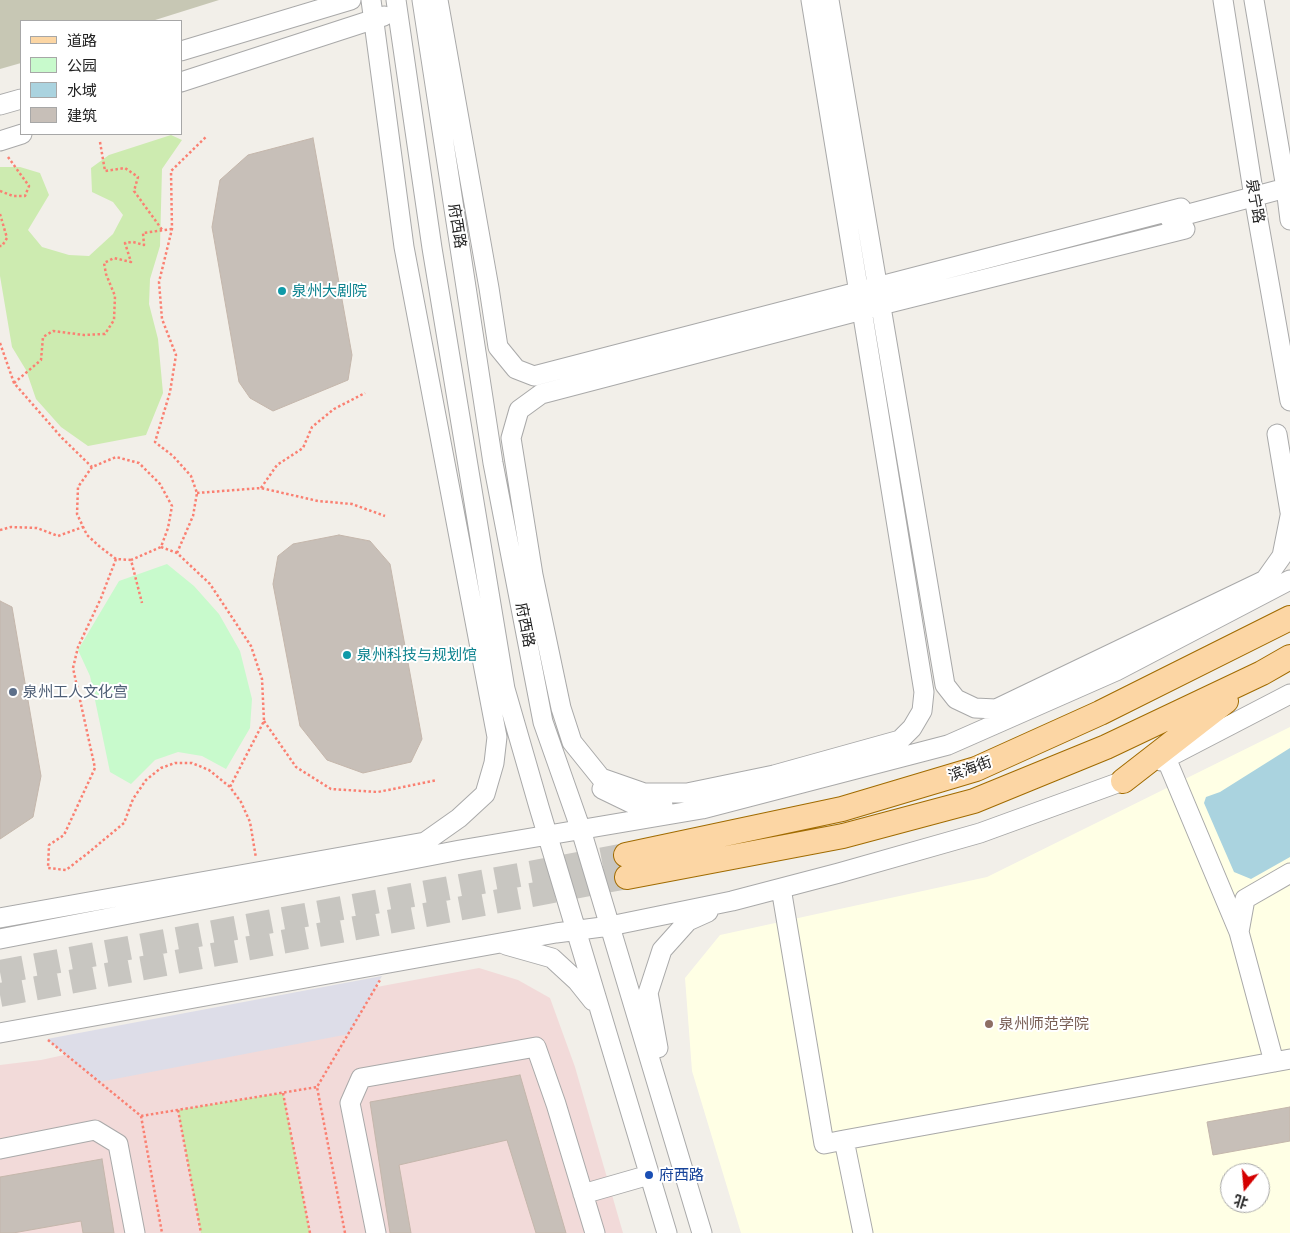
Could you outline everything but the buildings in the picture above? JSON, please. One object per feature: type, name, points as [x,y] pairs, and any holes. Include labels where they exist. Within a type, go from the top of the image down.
[{"type":"main road","name":"滨海街","points":[[1290,618],[1100,713],[976,769],[842,809],[626,866],[843,836],[974,801],[1106,747],[1262,673],[1290,657]]},
{"type":"main road","points":[[1122,781],[1262,673]]},
{"type":"street","points":[[182,51],[351,0]]},
{"type":"street","points":[[0,918],[425,842],[459,818],[485,794],[494,763],[497,737],[404,247],[372,0]]},
{"type":"street","points":[[811,0],[945,685],[956,699],[975,708],[996,709],[1265,580],[1282,556],[1290,514],[1277,434]]},
{"type":"street","points":[[820,0],[934,687],[929,712],[920,736],[905,756]]},
{"type":"street","points":[[830,0],[870,299],[924,692],[922,711],[912,728],[900,740],[774,774],[687,793],[644,793],[602,778],[572,742],[561,708],[533,575],[511,438],[519,410],[541,394],[870,299],[1181,208]]},
{"type":"street","name":"泉宁路","points":[[1223,0],[1254,197],[1290,401]]},
{"type":"street","name":"泉宁路","points":[[1254,0],[1288,187],[1290,220]]},
{"type":"street","points":[[182,82],[374,19],[397,6],[432,1],[489,288],[498,347],[516,369],[534,376],[1185,228]]},
{"type":"street","name":"府西路","points":[[432,1],[472,326],[494,463],[544,722],[581,830],[702,1233]]},
{"type":"street","name":"府西路","points":[[397,6],[432,248],[505,689],[667,1233]]},
{"type":"street","points":[[0,105],[20,99]]},
{"type":"street","points":[[4,149],[21,135]]},
{"type":"street","points":[[494,463],[514,407],[533,386],[870,299],[1288,187]]},
{"type":"street","points":[[472,326],[493,358],[511,375],[533,386]]},
{"type":"street","points":[[0,939],[425,857],[702,809],[905,756],[948,744],[1116,671],[1290,580]]},
{"type":"street","points":[[934,687],[950,707],[971,717],[1001,721]]},
{"type":"street","points":[[425,857],[493,798],[504,763],[508,740],[505,689]]},
{"type":"street","points":[[0,1033],[576,930],[610,926],[732,901],[980,833],[1122,781],[1290,694]]},
{"type":"street","points":[[544,722],[574,763],[597,786],[633,804],[702,809]]},
{"type":"street","points":[[781,888],[824,1144],[1282,1060],[1239,932],[1166,758]]},
{"type":"street","points":[[1239,932],[1245,899],[1290,873]]},
{"type":"street","points":[[673,1136],[648,993],[662,950],[688,921],[732,901]]},
{"type":"street","points":[[502,944],[552,958],[576,981],[600,1009]]},
{"type":"street","points":[[376,1233],[350,1103],[361,1078],[536,1047],[556,1104],[595,1233]]},
{"type":"street","points":[[0,1149],[95,1130],[118,1144],[135,1233]]},
{"type":"street","points":[[844,1140],[862,1233]]},
{"type":"street","points":[[583,1194],[649,1175]]},
{"type":"path","points":[[178,554],[193,516],[197,493],[191,476],[173,456],[155,442],[170,392],[176,355],[162,320],[159,282],[172,229],[171,171],[208,136]]},
{"type":"path","points":[[100,142],[105,171],[125,168],[138,176],[134,191],[162,230]]},
{"type":"path","points":[[0,191],[13,196],[25,196],[29,186],[4,149]]},
{"type":"path","points":[[0,214],[7,238],[2,246],[0,246]]},
{"type":"path","points":[[14,383],[41,360],[43,337],[53,331],[84,335],[105,334],[114,320],[116,296],[106,274],[104,264],[114,258],[131,262],[125,243],[133,242],[144,245],[143,233],[172,229]]},
{"type":"path","points":[[0,343],[14,383],[62,438],[92,467]]},
{"type":"path","points":[[261,488],[277,465],[303,448],[312,427],[334,409],[365,393]]},
{"type":"path","points":[[161,547],[168,528],[172,506],[160,484],[139,463],[116,457],[92,467],[78,487],[76,514],[87,535],[116,559],[131,560],[161,547],[178,554],[210,584],[251,646],[262,679],[264,721],[230,787]]},
{"type":"path","points":[[197,493],[261,488],[318,501],[352,504],[385,516]]},
{"type":"path","points":[[0,530],[12,527],[37,528],[58,536],[83,526]]},
{"type":"path","points":[[116,559],[101,598],[78,647],[73,668],[95,768],[64,835],[49,845],[48,868],[66,870],[124,823],[134,799],[146,780],[161,768],[175,763],[192,762],[209,770],[230,787],[241,802],[250,822],[258,872]]},
{"type":"path","points":[[131,560],[142,603]]},
{"type":"path","points":[[264,721],[296,768],[331,789],[378,792],[438,780]]},
{"type":"path","points":[[47,1039],[141,1116],[162,1233]]},
{"type":"path","points":[[141,1116],[318,1087]]},
{"type":"path","points":[[283,1093],[310,1233]]},
{"type":"path","points":[[178,1110],[202,1233]]},
{"type":"shaded area","points":[[0,0],[219,0],[155,20],[20,20],[20,63],[0,69]]},
{"type":"shaded area","name":"泉州师范学院","points":[[1290,727],[1290,1233],[741,1233],[692,1071],[685,978],[720,935],[987,877]]},
{"type":"shaded area","points":[[479,968],[518,980],[550,998],[575,1067],[623,1233],[0,1233],[0,1065],[41,1060],[382,986]]},
{"type":"shaded area","points":[[382,976],[349,1034],[99,1082],[47,1039]]},
{"type":"green space","points":[[171,135],[182,140],[162,169],[160,246],[150,279],[149,304],[158,339],[163,393],[146,435],[88,446],[61,427],[36,399],[26,370],[12,347],[0,276],[0,167],[20,167],[40,173],[49,195],[28,230],[42,247],[69,255],[89,256],[113,234],[123,215],[113,202],[92,192],[91,168],[109,155]]},
{"type":"green space","points":[[167,564],[194,586],[219,614],[240,651],[252,699],[250,728],[226,769],[202,756],[178,752],[155,760],[131,784],[110,772],[90,676],[78,650],[119,581]]},
{"type":"green space","points":[[283,1093],[310,1233],[201,1233],[178,1110]]},
{"type":"water","points":[[1290,748],[1290,857],[1251,879],[1234,872],[1204,803],[1206,797],[1220,792]]},
{"type":"tunnel","points":[[0,972],[626,855]]},
{"type":"tunnel","points":[[0,995],[627,877]]},
{"type":"place","name":"泉州大剧院","points":[[282,291]]},
{"type":"place","name":"泉州科技与规划馆","points":[[347,655]]},
{"type":"place","name":"泉州工人文化宫","points":[[13,692]]},
{"type":"place","name":"泉州师范学院","points":[[989,1024]]},
{"type":"place","name":"府西路","points":[[649,1175]]}]
